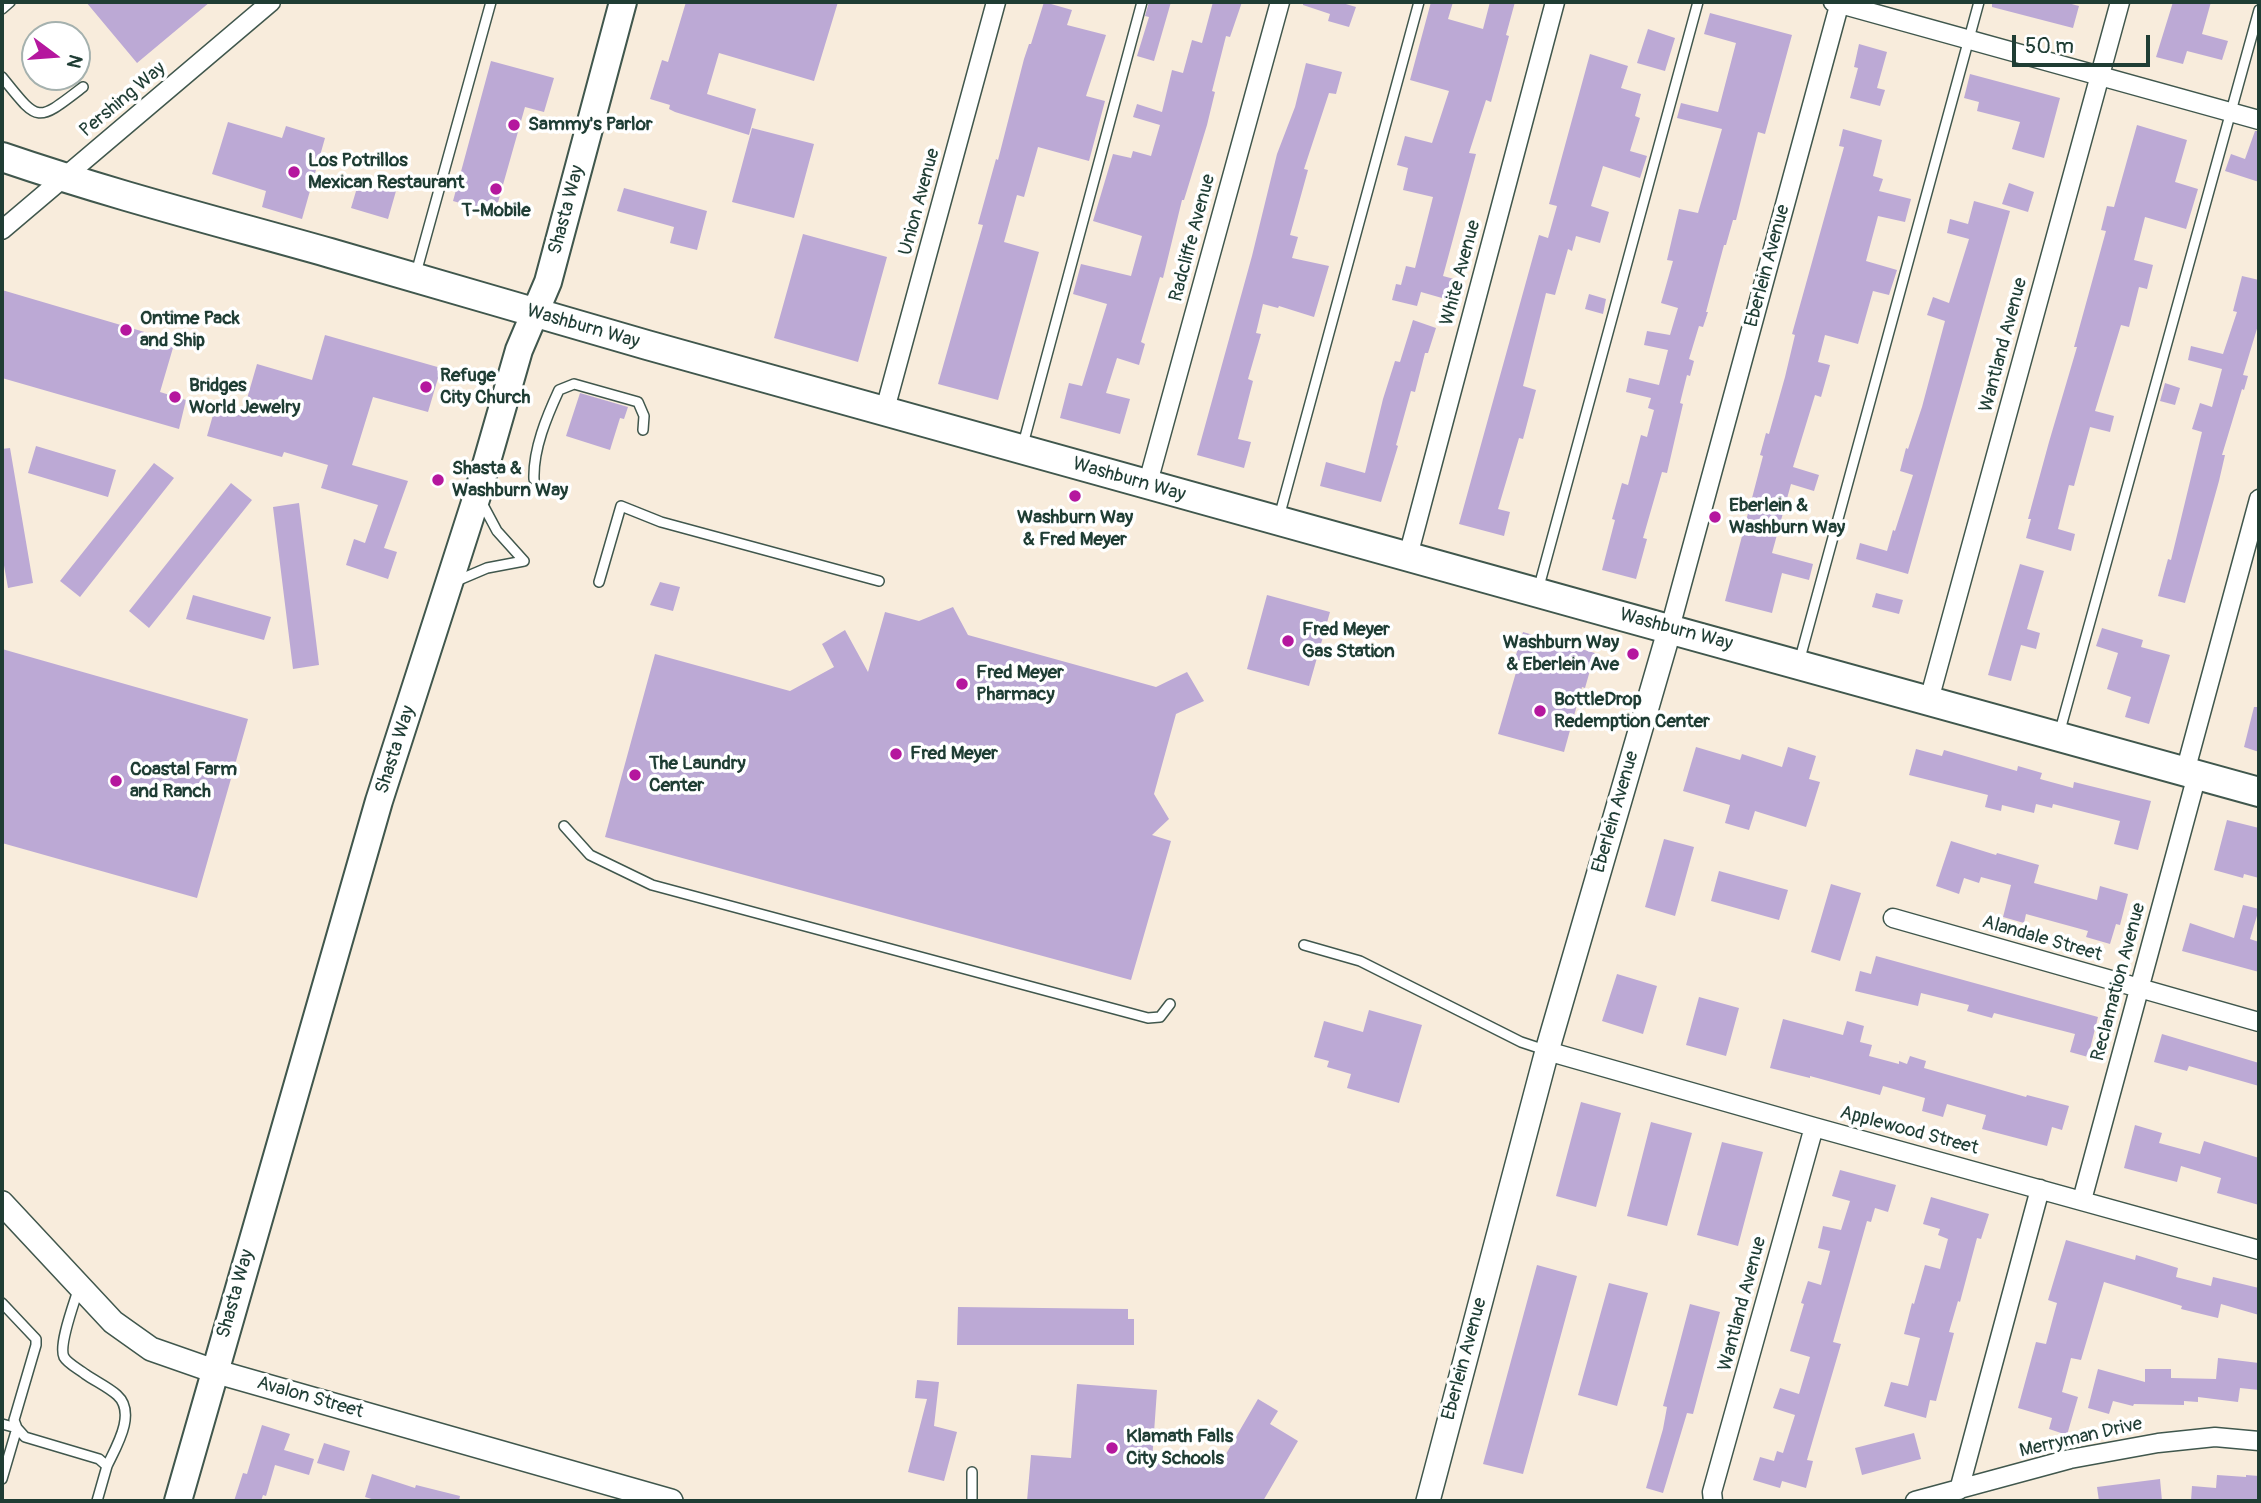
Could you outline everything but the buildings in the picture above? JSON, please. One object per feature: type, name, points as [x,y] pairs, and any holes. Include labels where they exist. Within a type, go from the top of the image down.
[{"type":"main road","name":"Shasta Way","points":[[178,1501],[379,801],[478,496],[519,350],[548,282],[622,2]]},
{"type":"main road","name":"Washburn Way","points":[[2,157],[63,178],[884,413],[2259,792]]},
{"type":"street","name":"Pershing Way","points":[[2,230],[271,2]]},
{"type":"street","name":"Union Avenue","points":[[884,413],[996,2]]},
{"type":"street","name":"Radcliffe Avenue","points":[[1147,486],[1280,2]]},
{"type":"street","name":"White Avenue","points":[[1408,556],[1555,2]]},
{"type":"street","points":[[1837,2],[2259,120]]},
{"type":"street","name":"Eberlein Avenue","points":[[1427,1501],[1548,1051],[1670,628],[1837,2]]},
{"type":"street","name":"Wantland Avenue","points":[[1929,700],[2120,2]]},
{"type":"street","name":"Reclamation Avenue","points":[[2082,1200],[2139,989],[2259,499]]},
{"type":"street","name":"Alandale Street","points":[[1894,918],[2259,1021]]},
{"type":"street","name":"Applewood Street","points":[[1548,1051],[2259,1250]]},
{"type":"street","name":"Wantland Avenue","points":[[1713,1497],[1814,1127]]},
{"type":"street","points":[[1959,1490],[2040,1189]]},
{"type":"street","name":"Avalon Street","points":[[2,1203],[113,1322],[151,1349],[214,1371],[671,1501]]},
{"type":"street","name":"Merryman Drive","points":[[1915,1501],[2070,1459],[2158,1443],[2214,1437],[2259,1441]]},
{"type":"lane","points":[[2,9],[10,2]]},
{"type":"lane","points":[[415,277],[491,2]]},
{"type":"lane","points":[[1021,450],[1142,2]]},
{"type":"lane","points":[[1278,520],[1419,2]]},
{"type":"lane","points":[[1538,592],[1698,2]]},
{"type":"lane","points":[[1798,664],[1979,2]]},
{"type":"lane","points":[[2058,736],[2259,10]]},
{"type":"lane","points":[[2,77],[28,110],[39,113],[50,113],[78,91]]},
{"type":"lane","points":[[534,479],[534,465],[559,390],[574,384],[638,402],[644,416],[643,429]]},
{"type":"lane","points":[[449,583],[487,568],[523,561],[497,531],[478,496]]},
{"type":"lane","points":[[599,582],[621,506],[661,522],[879,581]]},
{"type":"lane","points":[[564,826],[590,855],[652,885],[1148,1018],[1160,1017],[1170,1004]]},
{"type":"lane","points":[[1304,945],[1360,961],[1521,1042],[1548,1051]]},
{"type":"lane","points":[[79,1286],[62,1345],[64,1356],[73,1366],[118,1395],[125,1404],[119,1442],[107,1466],[97,1501]]},
{"type":"lane","points":[[2,1303],[36,1339],[14,1420],[17,1428],[25,1437],[99,1459],[107,1466]]},
{"type":"lane","points":[[2,1424],[17,1428]]},
{"type":"lane","points":[[2,1479],[17,1428]]},
{"type":"lane","points":[[972,1472],[972,1501]]},
{"type":"place","name":"Sammy's Parlor","points":[[514,125]]},
{"type":"place","name":"Los Potrillos Mexican Restaurant","points":[[294,172]]},
{"type":"place","name":"T-Mobile","points":[[496,189]]},
{"type":"place","name":"Ontime Pack and Ship","points":[[126,330]]},
{"type":"place","name":"Refuge City Church","points":[[426,387]]},
{"type":"place","name":"Bridges World Jewelry","points":[[175,397]]},
{"type":"place","name":"Shasta & Washburn Way","points":[[438,480]]},
{"type":"place","name":"Washburn Way & Fred Meyer","points":[[1075,496]]},
{"type":"place","name":"Eberlein & Washburn Way","points":[[1715,517]]},
{"type":"place","name":"Fred Meyer Gas Station","points":[[1288,641]]},
{"type":"place","name":"Washburn Way & Eberlein Ave","points":[[1633,654]]},
{"type":"place","name":"Fred Meyer Pharmacy","points":[[962,684]]},
{"type":"place","name":"BottleDrop Redemption Center","points":[[1540,711]]},
{"type":"place","name":"Fred Meyer","points":[[896,754]]},
{"type":"place","name":"The Laundry Center","points":[[635,775]]},
{"type":"place","name":"Coastal Farm and Ranch","points":[[116,781]]},
{"type":"place","name":"Klamath Falls City Schools","points":[[1112,1448]]}]
